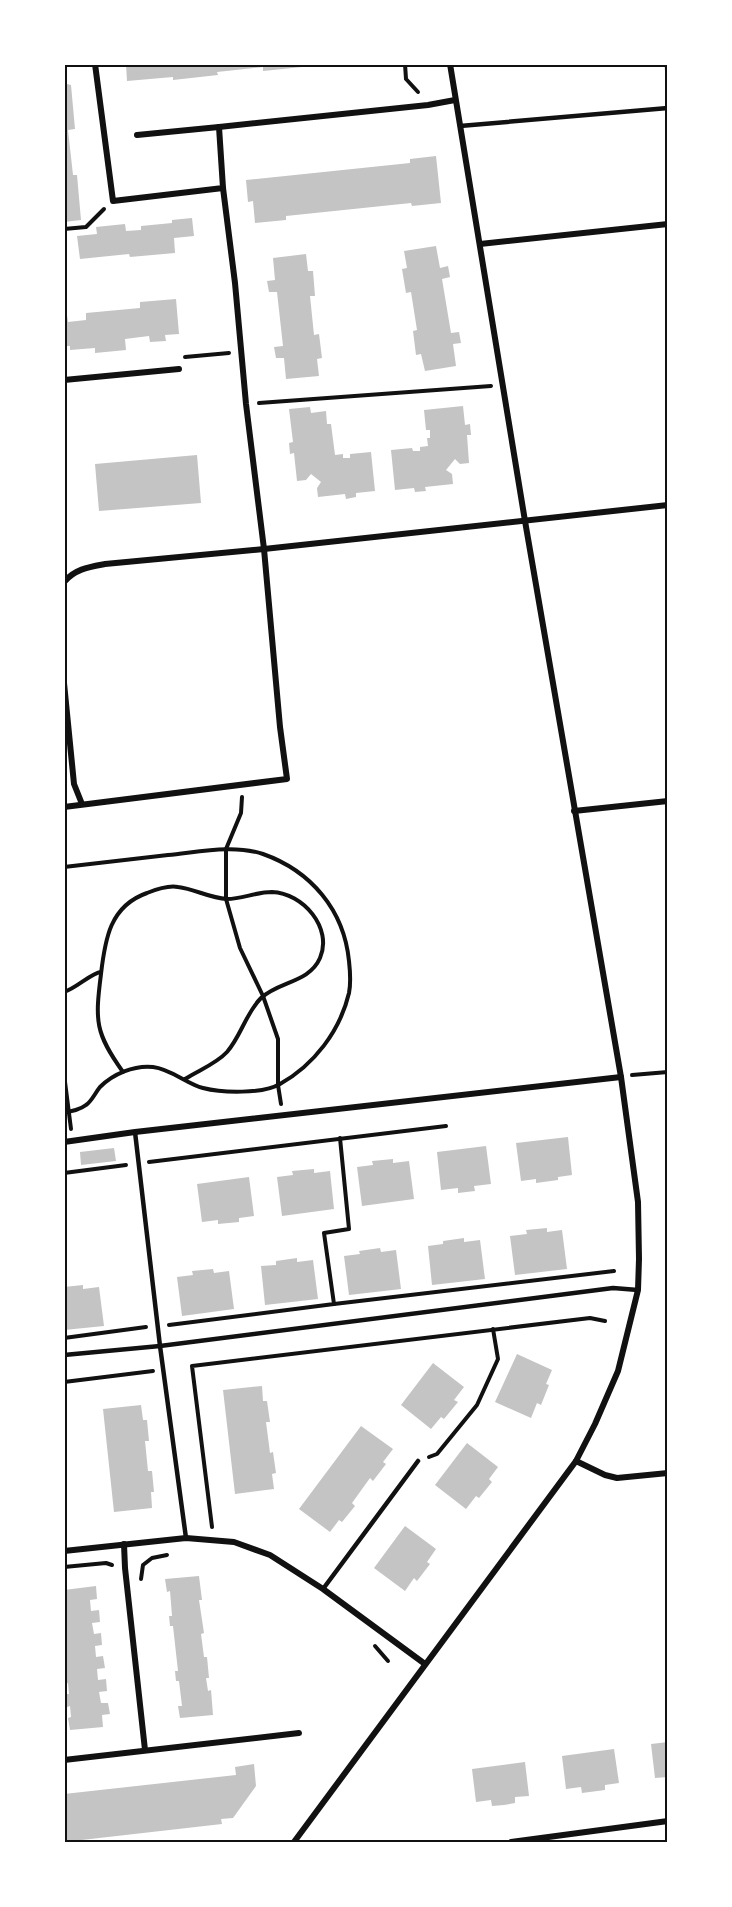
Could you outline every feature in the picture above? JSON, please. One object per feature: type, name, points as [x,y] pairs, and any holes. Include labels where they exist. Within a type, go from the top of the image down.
[{"type":"street","points":[[95,64],[113,201],[223,188]]},
{"type":"street","points":[[298,1841],[425,1664],[576,1461],[618,1371],[638,1290],[638,1202],[621,1077],[525,521],[450,64]]},
{"type":"street","points":[[137,135],[428,105],[455,100]]},
{"type":"street","points":[[64,807],[287,779],[264,549],[223,188],[219,127]]},
{"type":"street","points":[[480,244],[668,224]]},
{"type":"street","points":[[64,380],[179,369]]},
{"type":"street","points":[[64,582],[72,573],[87,567],[105,564],[264,549],[668,504]]},
{"type":"street","points":[[64,683],[75,784],[82,804]]},
{"type":"street","points":[[574,811],[668,801]]},
{"type":"street","points":[[64,1143],[135,1132],[621,1077]]},
{"type":"street","points":[[576,1461],[605,1475],[617,1478],[668,1473]]},
{"type":"street","points":[[64,1551],[186,1538],[234,1542],[270,1556],[323,1589],[425,1664]]},
{"type":"street","points":[[124,1544],[145,1750]]},
{"type":"street","points":[[64,1760],[299,1733]]},
{"type":"street","points":[[511,1842],[668,1821]]},
{"type":"lane","points":[[460,126],[668,108]]},
{"type":"lane","points":[[135,1132],[160,1346],[186,1538]]},
{"type":"lane","points":[[64,1355],[160,1346],[613,1288],[638,1290]]},
{"type":"lane","points":[[323,1589],[418,1461]]},
{"type":"path","points":[[405,64],[406,79],[428,105]]},
{"type":"path","points":[[64,229],[86,226],[113,201]]},
{"type":"path","points":[[169,370],[178,358],[241,351]]},
{"type":"path","points":[[246,404],[504,384]]},
{"type":"path","points":[[243,785],[241,813],[226,849],[226,899],[240,948],[263,996],[278,1039],[278,1085],[283,1115]]},
{"type":"path","points":[[64,867],[226,849],[262,854],[303,876],[322,894],[337,915],[347,940],[350,991],[327,1043],[305,1066],[278,1085],[236,1091],[203,1088],[154,1067],[118,1073],[101,1086],[86,1106],[67,1112]]},
{"type":"path","points":[[123,1072],[104,1044],[96,1012],[111,923],[122,909],[138,896],[160,888],[178,887],[206,896],[226,899],[274,892],[294,898],[309,910],[320,925],[325,943],[320,959],[312,971],[263,996],[250,1012],[228,1051],[217,1061],[185,1080]]},
{"type":"path","points":[[64,992],[87,981],[96,972],[101,972]]},
{"type":"path","points":[[621,1077],[668,1072]]},
{"type":"path","points":[[64,1074],[67,1112],[73,1141]]},
{"type":"path","points":[[64,1173],[446,1126]]},
{"type":"path","points":[[334,1304],[324,1233],[349,1229],[340,1138]]},
{"type":"path","points":[[64,1338],[614,1270]]},
{"type":"path","points":[[212,1527],[192,1366],[590,1318],[605,1321]]},
{"type":"path","points":[[418,1461],[437,1454],[477,1405],[498,1359],[493,1329]]},
{"type":"path","points":[[64,1382],[153,1370],[154,1381]]},
{"type":"path","points":[[142,1586],[143,1565],[152,1558],[171,1554]]},
{"type":"path","points":[[64,1567],[106,1563],[119,1572]]},
{"type":"path","points":[[371,1643],[388,1661]]},
{"type":"building","points":[[126,64],[312,64],[312,66],[263,71],[263,67],[173,80],[173,77],[127,81]]},
{"type":"building","points":[[664,64],[668,64],[668,79],[666,79]]},
{"type":"building","points":[[64,75],[67,84],[71,85],[75,129],[68,130],[73,175],[77,175],[81,220],[64,222]]},
{"type":"building","points":[[436,156],[441,203],[412,206],[411,203],[286,216],[286,220],[255,223],[253,201],[248,202],[246,180],[410,163],[410,159]]},
{"type":"building","points":[[192,218],[194,236],[174,238],[175,253],[130,257],[129,254],[80,259],[77,236],[97,234],[96,227],[125,224],[126,231],[141,230],[141,226],[172,223],[172,220]]},
{"type":"building","points":[[436,246],[440,268],[448,266],[450,277],[442,279],[451,333],[459,332],[461,343],[453,344],[456,366],[425,371],[421,354],[416,355],[413,331],[417,330],[411,292],[406,293],[402,269],[407,268],[404,251]]},
{"type":"building","points":[[306,254],[308,271],[313,271],[315,296],[310,296],[314,335],[319,334],[322,358],[317,359],[319,376],[286,379],[284,358],[276,358],[274,347],[283,346],[277,292],[269,292],[267,281],[275,280],[273,258]]},
{"type":"building","points":[[176,299],[179,334],[165,335],[166,341],[150,342],[149,336],[125,339],[126,350],[95,353],[95,348],[70,350],[70,346],[64,346],[64,315],[67,315],[68,322],[86,320],[86,313],[140,308],[140,302]]},
{"type":"building","points":[[463,406],[465,425],[470,424],[471,435],[467,435],[469,463],[460,464],[455,459],[446,470],[452,474],[453,484],[425,487],[426,491],[415,492],[414,488],[395,490],[391,450],[412,448],[413,451],[420,451],[420,447],[428,446],[427,438],[430,438],[430,430],[426,430],[424,410]]},
{"type":"building","points":[[310,407],[311,413],[326,411],[327,424],[331,424],[335,455],[343,454],[343,458],[350,458],[350,454],[371,452],[375,491],[356,493],[356,497],[346,499],[345,494],[318,497],[317,488],[321,482],[311,474],[306,480],[297,481],[294,453],[290,454],[289,443],[293,442],[289,409]]},
{"type":"building","points":[[197,455],[201,503],[99,511],[95,464]]},
{"type":"building","points":[[568,1137],[572,1175],[558,1177],[558,1180],[536,1183],[536,1179],[521,1181],[516,1143]]},
{"type":"building","points":[[486,1146],[491,1184],[474,1186],[475,1191],[458,1193],[458,1188],[441,1190],[437,1152]]},
{"type":"building","points":[[114,1148],[116,1161],[81,1165],[80,1152]]},
{"type":"building","points":[[393,1159],[393,1163],[409,1161],[414,1199],[362,1206],[357,1167],[373,1165],[372,1161]]},
{"type":"building","points":[[314,1169],[314,1173],[330,1171],[334,1209],[282,1216],[277,1177],[293,1175],[292,1171]]},
{"type":"building","points":[[249,1177],[254,1216],[239,1218],[239,1222],[218,1224],[218,1220],[202,1222],[197,1184]]},
{"type":"building","points":[[547,1228],[547,1232],[562,1230],[567,1269],[515,1275],[510,1236],[527,1234],[526,1230]]},
{"type":"building","points":[[464,1238],[464,1242],[480,1240],[485,1279],[432,1285],[428,1246]]},
{"type":"building","points":[[380,1248],[381,1252],[396,1250],[401,1289],[349,1295],[344,1256]]},
{"type":"building","points":[[297,1258],[297,1262],[313,1260],[318,1299],[265,1305],[261,1266],[276,1265],[276,1261]]},
{"type":"building","points":[[213,1269],[214,1273],[229,1271],[234,1309],[182,1316],[177,1277],[193,1275],[192,1271]]},
{"type":"building","points":[[83,1285],[83,1289],[99,1287],[104,1326],[64,1330],[64,1287]]},
{"type":"building","points":[[517,1354],[552,1370],[541,1405],[537,1403],[531,1418],[495,1402]]},
{"type":"building","points":[[433,1363],[464,1387],[454,1400],[458,1402],[444,1419],[441,1417],[431,1429],[401,1405]]},
{"type":"building","points":[[262,1386],[263,1401],[267,1401],[270,1422],[266,1422],[270,1453],[273,1452],[276,1473],[272,1474],[274,1489],[235,1494],[223,1390]]},
{"type":"building","points":[[141,1405],[143,1420],[147,1420],[149,1441],[145,1441],[148,1471],[152,1471],[154,1492],[151,1492],[152,1508],[114,1512],[103,1409]]},
{"type":"building","points":[[361,1426],[393,1449],[383,1462],[386,1464],[373,1481],[370,1478],[352,1503],[355,1506],[342,1522],[339,1520],[330,1532],[299,1509]]},
{"type":"building","points":[[467,1443],[498,1467],[489,1479],[492,1482],[479,1498],[476,1496],[466,1509],[435,1485]]},
{"type":"building","points":[[405,1526],[436,1549],[427,1562],[430,1564],[417,1581],[414,1578],[405,1591],[374,1568]]},
{"type":"building","points":[[199,1576],[202,1600],[199,1600],[204,1633],[201,1634],[204,1657],[207,1657],[209,1678],[206,1678],[208,1691],[211,1690],[213,1715],[180,1718],[178,1706],[182,1706],[179,1681],[176,1681],[175,1671],[178,1671],[173,1626],[170,1626],[169,1616],[172,1616],[170,1591],[167,1592],[165,1579]]},
{"type":"building","points":[[96,1586],[97,1599],[90,1600],[91,1611],[99,1610],[100,1622],[92,1623],[94,1634],[101,1633],[102,1645],[95,1646],[96,1657],[103,1656],[105,1668],[97,1669],[98,1680],[106,1679],[107,1691],[99,1692],[101,1703],[108,1703],[110,1714],[102,1715],[103,1727],[70,1730],[68,1718],[71,1717],[70,1706],[67,1707],[66,1694],[69,1694],[68,1683],[65,1684],[64,1680],[64,1671],[67,1671],[64,1660],[64,1590]]},
{"type":"building","points":[[668,1742],[668,1777],[655,1778],[651,1744]]},
{"type":"building","points":[[614,1749],[619,1783],[605,1785],[605,1790],[582,1793],[581,1787],[566,1789],[562,1756]]},
{"type":"building","points":[[525,1762],[529,1796],[515,1797],[515,1803],[504,1805],[492,1806],[491,1800],[476,1802],[472,1769]]},
{"type":"building","points":[[254,1764],[256,1786],[233,1818],[221,1819],[222,1824],[64,1842],[64,1794],[236,1775],[235,1767]]}]
